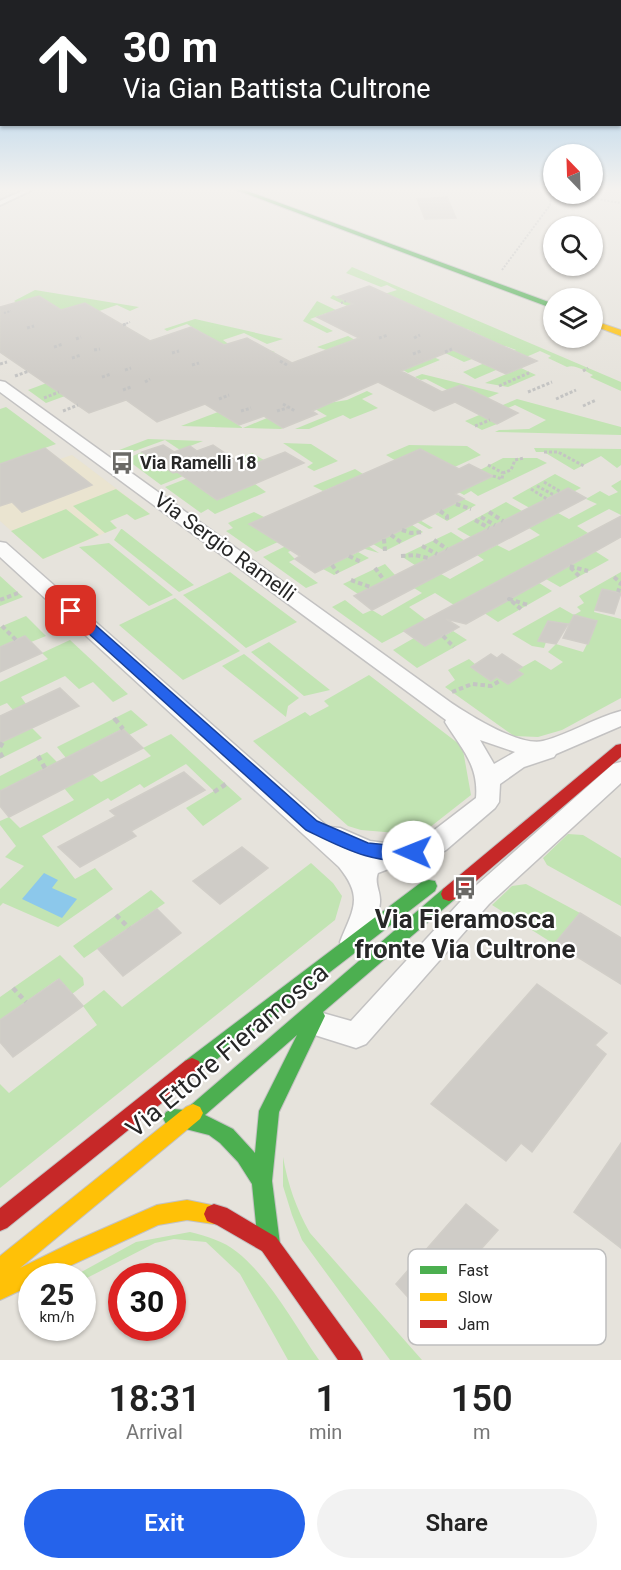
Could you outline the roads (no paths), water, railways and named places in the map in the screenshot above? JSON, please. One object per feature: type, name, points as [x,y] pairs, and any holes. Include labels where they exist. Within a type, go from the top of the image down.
[{"type":"main road","points":[[405,251],[543,303]]},
{"type":"main road","points":[[603,326],[621,333]]},
{"type":"main road","name":"Via Ettore Fieramosca","points":[[0,1270],[189,1117],[329,994],[432,909],[617,736]]},
{"type":"main road","name":"Via Ettore Fieramosca","points":[[0,1221],[158,1093],[443,874]]},
{"type":"main road","points":[[269,1244],[262,1181],[269,1111],[312,1022],[329,994]]},
{"type":"main road","points":[[0,1256],[171,1118],[189,1117],[221,1131],[242,1147],[262,1181]]},
{"type":"main road","points":[[0,1289],[82,1248],[157,1215],[187,1210],[220,1215],[269,1244],[352,1360]]},
{"type":"street","name":"Via Sergio Ramelli","points":[[5,381],[411,683],[450,702]]},
{"type":"street","points":[[0,547],[348,860],[363,879],[368,902],[353,943]]},
{"type":"street","points":[[450,702],[501,741],[523,748],[546,751]]},
{"type":"street","points":[[363,879],[369,866],[401,854],[425,850],[437,843],[487,802],[489,782],[480,757],[450,702]]},
{"type":"street","points":[[489,782],[498,772],[516,761],[546,751],[617,736]]},
{"type":"street","points":[[312,1022],[356,1035],[480,897],[621,770]]},
{"type":"street","points":[[311,826],[368,850],[401,854]]},
{"type":"street","points":[[432,909],[453,926]]},
{"type":"water","points":[[44,873],[58,880],[52,888],[77,899],[62,918],[22,899]]},
{"type":"place","name":"Via Ramelli 18","points":[[122,463]]},
{"type":"place","name":"Via Fieramosca fronte Via Cultrone","points":[[465,888]]}]
